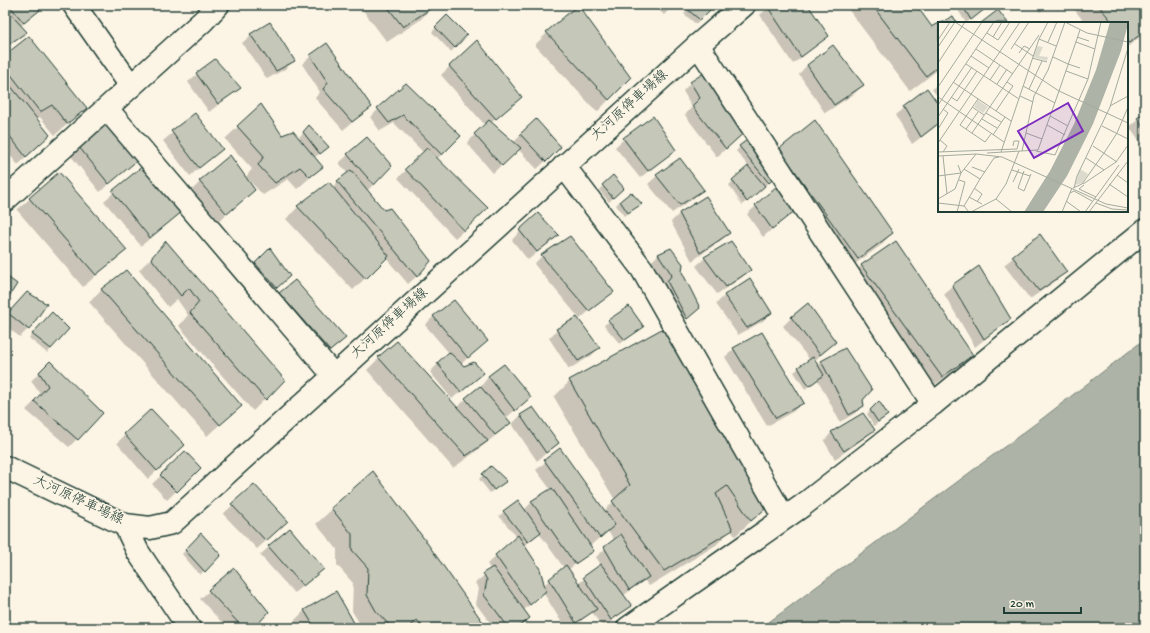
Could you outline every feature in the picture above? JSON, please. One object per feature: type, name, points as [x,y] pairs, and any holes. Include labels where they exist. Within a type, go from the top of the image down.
[{"type":"street","points":[[74,5],[132,86]]},
{"type":"street","points":[[5,200],[107,109],[203,21],[218,5]]},
{"type":"street","name":"大河原停車場線","points":[[5,467],[125,525],[150,528],[172,523],[564,166],[744,5]]},
{"type":"street","points":[[698,45],[933,404]]},
{"type":"street","points":[[107,109],[334,376]]},
{"type":"street","points":[[564,166],[642,270],[784,518]]},
{"type":"street","points":[[628,628],[784,518],[933,404],[1145,230]]},
{"type":"street","points":[[125,525],[138,552],[188,628]]},
{"type":"shaded area","points":[[1145,339],[1145,628],[761,628],[1043,418]]},
{"type":"building","points":[[9,5],[36,5],[40,10],[24,23]]},
{"type":"building","points":[[386,5],[436,5],[403,27]]},
{"type":"building","points":[[578,5],[631,78],[609,100],[546,32]]},
{"type":"building","points":[[692,5],[706,5],[711,9],[700,20],[687,9]]},
{"type":"building","points":[[808,5],[829,36],[801,57],[767,6]]},
{"type":"building","points":[[872,5],[916,5],[932,27],[938,24],[938,67],[926,76]]},
{"type":"building","points":[[962,5],[990,5],[971,20]]},
{"type":"building","points":[[1098,5],[1145,5],[1145,31],[1129,43],[1128,22],[1112,22]]},
{"type":"building","points":[[5,8],[27,32],[5,47]]},
{"type":"building","points":[[998,10],[1007,22],[982,22]]},
{"type":"building","points":[[447,15],[467,35],[455,48],[435,27]]},
{"type":"building","points":[[953,16],[956,22],[942,22]]},
{"type":"building","points":[[270,22],[295,61],[276,71],[250,34]]},
{"type":"building","points":[[29,36],[87,108],[67,124],[52,105],[40,112],[5,67],[5,55]]},
{"type":"building","points":[[477,40],[522,97],[496,119],[449,66]]},
{"type":"building","points":[[327,43],[372,107],[352,122],[323,89],[328,83],[310,55]]},
{"type":"building","points":[[833,45],[864,85],[834,105],[807,65]]},
{"type":"building","points":[[215,59],[241,88],[218,104],[196,73]]},
{"type":"building","points":[[707,71],[748,129],[726,149],[692,106],[700,98],[690,82]]},
{"type":"building","points":[[5,79],[50,135],[26,157],[5,130]]},
{"type":"building","points":[[406,83],[461,136],[442,155],[403,115],[389,123],[377,108]]},
{"type":"building","points":[[927,88],[938,104],[938,124],[921,137],[903,106]]},
{"type":"building","points":[[261,104],[282,135],[293,131],[323,167],[310,177],[300,167],[275,183],[258,165],[264,156],[237,126]]},
{"type":"building","points":[[195,113],[223,149],[199,168],[171,131]]},
{"type":"building","points":[[1145,113],[1145,129],[1137,118]]},
{"type":"building","points":[[653,116],[676,150],[648,171],[623,138]]},
{"type":"building","points":[[536,119],[561,147],[546,162],[520,134]]},
{"type":"building","points":[[489,120],[521,148],[502,166],[474,134]]},
{"type":"building","points":[[815,120],[893,233],[858,259],[779,149]]},
{"type":"building","points":[[107,122],[139,159],[109,184],[79,147]]},
{"type":"building","points":[[309,125],[329,147],[320,154],[303,132]]},
{"type":"building","points":[[367,137],[392,166],[374,185],[347,154]]},
{"type":"building","points":[[751,137],[778,175],[769,183],[739,146]]},
{"type":"building","points":[[427,148],[488,208],[464,231],[405,169]]},
{"type":"building","points":[[230,155],[255,190],[227,214],[199,181]]},
{"type":"building","points":[[680,158],[704,190],[680,205],[656,175]]},
{"type":"building","points":[[144,165],[183,211],[150,238],[112,191]]},
{"type":"building","points":[[748,166],[765,186],[747,202],[732,180]]},
{"type":"building","points":[[351,170],[384,210],[390,208],[431,261],[417,277],[337,181]]},
{"type":"building","points":[[59,172],[127,250],[96,275],[29,198]]},
{"type":"building","points":[[613,175],[624,188],[613,198],[602,185]]},
{"type":"building","points":[[329,182],[389,256],[366,279],[297,206]]},
{"type":"building","points":[[777,186],[796,210],[772,229],[755,205]]},
{"type":"building","points":[[631,192],[642,204],[628,213],[620,201]]},
{"type":"building","points":[[706,196],[730,233],[700,253],[679,213]]},
{"type":"building","points":[[538,213],[559,235],[537,252],[519,230]]},
{"type":"building","points":[[1040,234],[1067,272],[1039,291],[1012,256]]},
{"type":"building","points":[[570,236],[614,292],[589,311],[541,255]]},
{"type":"building","points":[[166,241],[285,380],[266,400],[190,313],[199,302],[189,288],[181,296],[151,258]]},
{"type":"building","points":[[731,241],[751,270],[726,287],[704,257]]},
{"type":"building","points":[[896,241],[973,355],[942,377],[861,265]]},
{"type":"building","points":[[270,248],[290,276],[277,288],[255,263]]},
{"type":"building","points":[[671,248],[683,264],[682,272],[700,308],[687,319],[667,281],[672,275],[658,254]]},
{"type":"building","points":[[979,266],[1011,319],[984,339],[952,285]]},
{"type":"building","points":[[126,270],[242,406],[220,425],[101,289]]},
{"type":"building","points":[[5,275],[17,284],[5,303]]},
{"type":"building","points":[[750,278],[772,313],[747,328],[724,295]]},
{"type":"building","points":[[295,280],[346,338],[330,351],[279,293]]},
{"type":"building","points":[[27,292],[47,304],[29,330],[8,313]]},
{"type":"building","points":[[454,300],[488,341],[468,358],[433,316]]},
{"type":"building","points":[[808,303],[836,342],[820,355],[791,317]]},
{"type":"building","points":[[629,306],[644,327],[625,340],[608,320]]},
{"type":"building","points":[[52,312],[69,329],[51,349],[32,334]]},
{"type":"building","points":[[577,317],[600,348],[578,361],[556,329]]},
{"type":"building","points":[[669,325],[771,504],[751,521],[727,486],[716,494],[733,530],[664,571],[612,501],[630,485],[569,380]]},
{"type":"building","points":[[762,332],[804,403],[776,418],[733,348]]},
{"type":"building","points":[[397,341],[488,441],[466,456],[378,357]]},
{"type":"building","points":[[845,348],[872,390],[863,400],[864,406],[849,415],[821,361]]},
{"type":"building","points":[[449,352],[464,366],[474,362],[484,373],[461,392],[437,363]]},
{"type":"building","points":[[813,357],[824,375],[809,386],[798,367]]},
{"type":"building","points":[[50,361],[103,413],[78,440],[34,401],[48,386],[39,372]]},
{"type":"building","points":[[504,364],[531,397],[515,411],[488,376]]},
{"type":"building","points":[[480,386],[511,423],[495,435],[465,398]]},
{"type":"building","points":[[879,401],[888,415],[878,422],[870,410]]},
{"type":"building","points":[[533,407],[559,443],[546,453],[520,415]]},
{"type":"building","points":[[151,409],[185,445],[157,471],[124,434]]},
{"type":"building","points":[[863,413],[875,430],[844,451],[831,432]]},
{"type":"building","points":[[560,448],[615,525],[600,538],[544,460]]},
{"type":"building","points":[[185,451],[201,468],[177,492],[160,475]]},
{"type":"building","points":[[491,466],[507,481],[494,490],[482,474]]},
{"type":"building","points":[[373,471],[425,540],[487,628],[423,628],[417,620],[409,628],[392,628],[376,611],[367,595],[368,568],[352,550],[352,534],[331,508]]},
{"type":"building","points":[[254,484],[288,521],[266,541],[231,504]]},
{"type":"building","points":[[552,488],[594,551],[575,564],[531,501]]},
{"type":"building","points":[[518,500],[541,532],[528,542],[503,511]]},
{"type":"building","points":[[290,528],[324,569],[303,586],[268,546]]},
{"type":"building","points":[[201,533],[221,555],[205,572],[185,550]]},
{"type":"building","points":[[621,534],[649,577],[629,590],[604,547]]},
{"type":"building","points":[[518,535],[540,569],[546,591],[530,605],[495,555]]},
{"type":"building","points":[[601,564],[632,606],[611,620],[583,577]]},
{"type":"building","points":[[566,565],[597,609],[576,623],[549,579]]},
{"type":"building","points":[[493,567],[530,618],[517,628],[509,628],[484,595],[487,580],[483,573]]},
{"type":"building","points":[[234,568],[269,612],[254,628],[243,628],[208,590]]},
{"type":"building","points":[[336,591],[357,628],[315,628],[304,610]]}]
